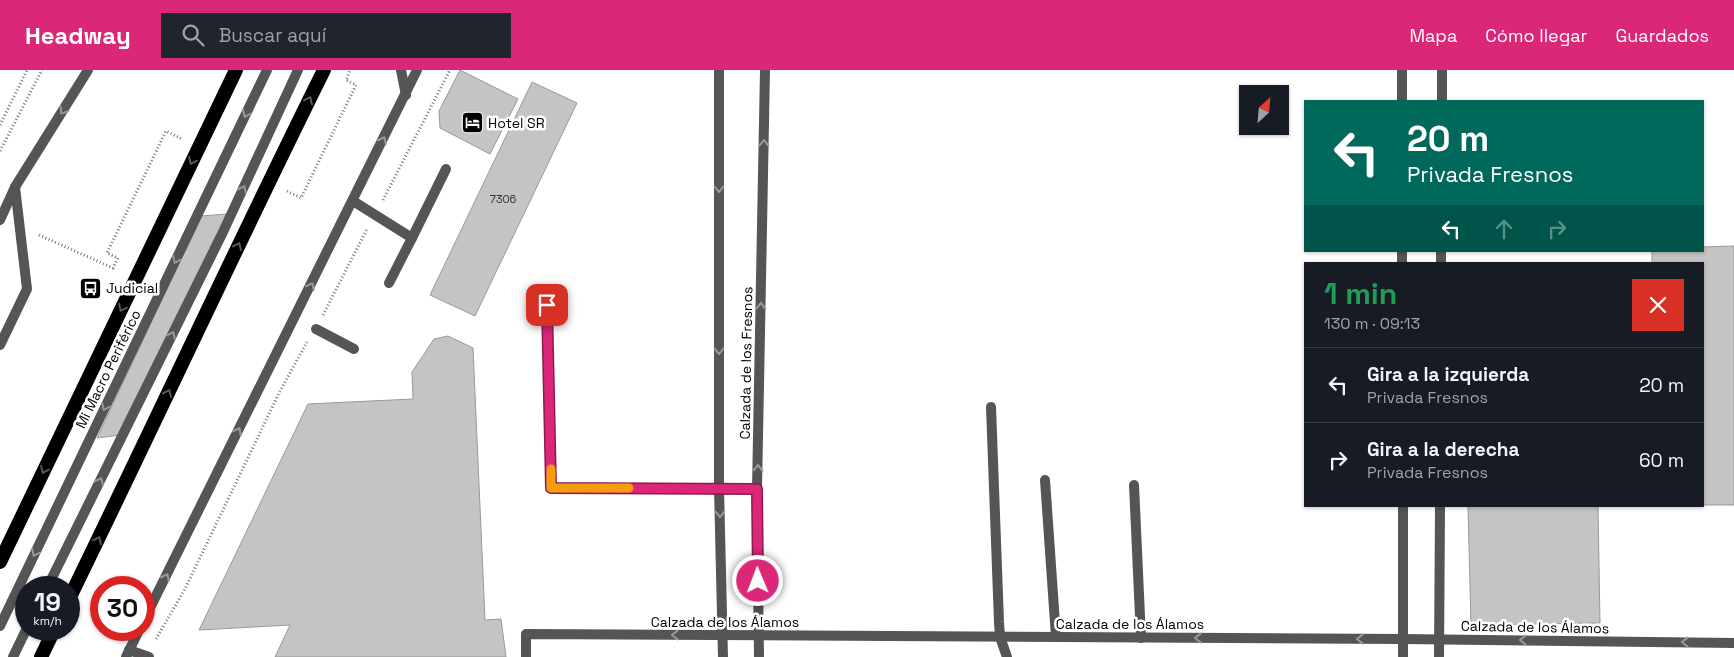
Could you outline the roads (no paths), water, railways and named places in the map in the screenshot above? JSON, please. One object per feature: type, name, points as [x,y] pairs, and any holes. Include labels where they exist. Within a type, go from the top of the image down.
[{"type":"highway","points":[[0,562],[236,70]]},
{"type":"highway","points":[[80,576],[324,70]]},
{"type":"highway","points":[[41,657],[49,641]]},
{"type":"street","points":[[0,220],[15,188],[88,70]]},
{"type":"street","name":"Mi Macro Periférico","points":[[0,626],[267,70]]},
{"type":"street","points":[[53,576],[223,232],[298,70]]},
{"type":"street","points":[[401,70],[406,95]]},
{"type":"street","points":[[155,598],[417,70]]},
{"type":"street","name":"Calzada de los Fresnos","points":[[719,70],[719,488],[724,657]]},
{"type":"street","name":"Calzada de los Fresnos","points":[[759,657],[757,489],[765,70]]},
{"type":"street","points":[[1402,70],[1402,100]]},
{"type":"street","points":[[1442,70],[1442,100]]},
{"type":"street","points":[[389,283],[446,169]]},
{"type":"street","points":[[0,345],[27,289],[15,188]]},
{"type":"street","points":[[353,201],[412,238]]},
{"type":"street","points":[[547,305],[551,488],[757,489]]},
{"type":"street","points":[[316,329],[354,349]]},
{"type":"street","points":[[991,407],[1000,636],[1007,657]]},
{"type":"street","points":[[1046,480],[1056,637]]},
{"type":"street","points":[[1134,485],[1141,638]]},
{"type":"street","points":[[1402,507],[1403,657]]},
{"type":"street","points":[[1439,657],[1440,507]]},
{"type":"street","name":"Calzada de los Álamos","points":[[526,657],[526,634],[1403,639],[1734,643]]},
{"type":"street","points":[[13,657],[21,641]]},
{"type":"street","points":[[133,641],[127,653],[148,656]]},
{"type":"place","name":"Hotel SR","points":[[472,123]]},
{"type":"place","name":"Judicial","points":[[90,288]]}]
